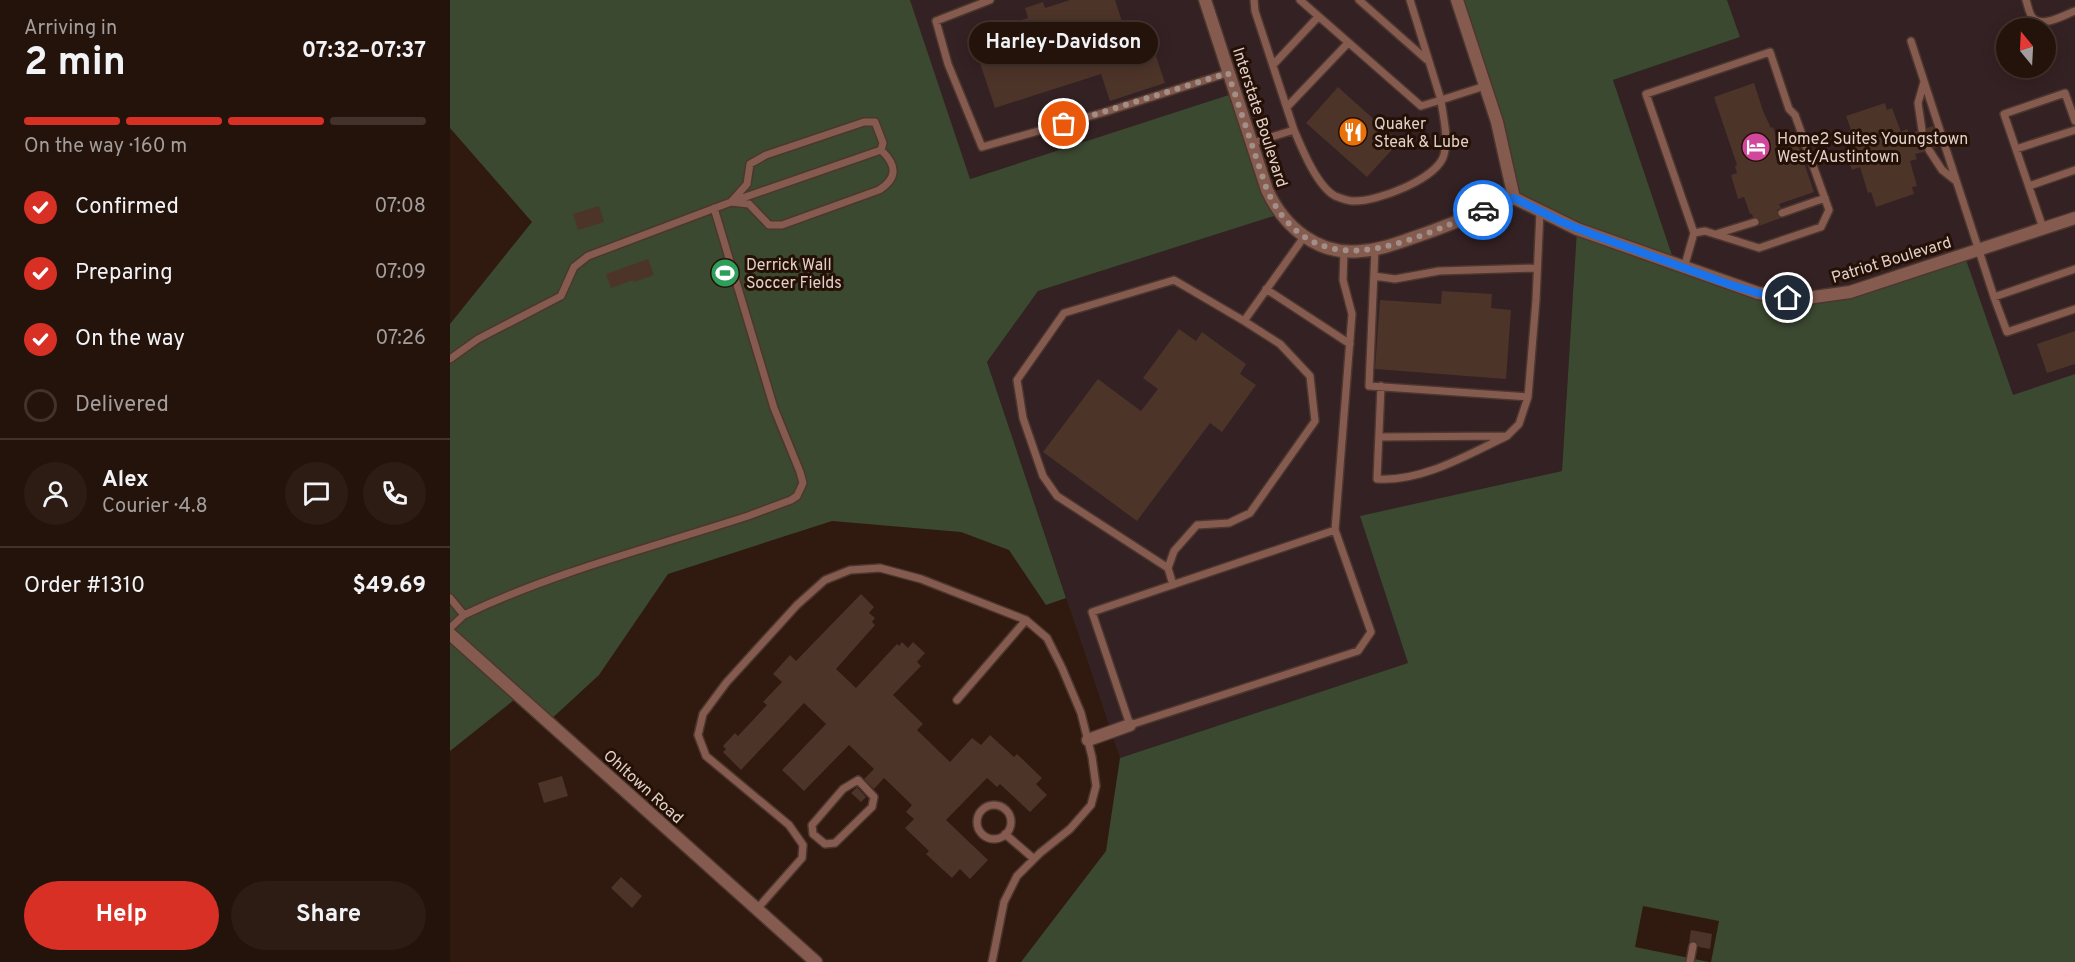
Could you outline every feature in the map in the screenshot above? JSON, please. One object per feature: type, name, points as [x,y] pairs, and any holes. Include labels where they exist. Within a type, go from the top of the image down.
[{"type":"street","name":"Interstate Boulevard","points":[[1205,0],[1273,203],[1292,227],[1304,237],[1323,247],[1359,252],[1441,228],[1514,198]]},
{"type":"street","points":[[1457,0],[1497,122],[1514,198]]},
{"type":"street","name":"Patriot Boulevard","points":[[1514,198],[1577,229],[1758,293],[1788,298],[1807,298],[1850,292],[2075,218]]},
{"type":"street","name":"Ohltown Road","points":[[450,634],[816,962]]},
{"type":"street","points":[[1088,740],[1130,725]]},
{"type":"lane","points":[[990,0],[936,21],[948,64],[982,147],[1105,112],[1228,73]]},
{"type":"lane","points":[[1254,0],[1255,11],[1294,130],[1310,164],[1328,190],[1334,195],[1352,201],[1371,199],[1398,190],[1425,177],[1438,167],[1444,157],[1446,144],[1442,100],[1410,0]]},
{"type":"lane","points":[[1300,0],[1421,106],[1485,86]]},
{"type":"lane","points":[[1359,0],[1429,62]]},
{"type":"lane","points":[[2026,0],[2031,16],[2038,21],[2048,21],[2075,11]]},
{"type":"lane","points":[[1273,65],[1318,16]]},
{"type":"lane","points":[[1911,41],[1978,250],[2007,332],[2075,309]]},
{"type":"lane","points":[[1287,107],[1348,43]]},
{"type":"lane","points":[[1684,268],[1694,233],[1646,94],[1770,52],[1789,109],[1795,115],[1829,210],[1821,228],[1759,248],[1705,231],[1694,233]]},
{"type":"lane","points":[[1922,130],[1918,104],[1924,82]]},
{"type":"lane","points":[[2043,228],[2004,114],[2065,93],[2075,121]]},
{"type":"lane","points":[[731,202],[747,184],[750,164],[777,151],[864,122],[875,122],[883,143],[881,150]]},
{"type":"lane","points":[[1252,143],[1294,130]]},
{"type":"lane","points":[[2016,149],[2075,130]]},
{"type":"lane","points":[[450,359],[478,339],[561,296],[574,267],[588,256],[714,208],[881,150]]},
{"type":"lane","points":[[731,202],[749,204],[769,225],[782,225],[879,190],[888,184],[893,175],[893,165],[881,150]]},
{"type":"lane","points":[[1929,150],[1942,170],[1956,181]]},
{"type":"lane","points":[[2029,186],[2075,170]]},
{"type":"lane","points":[[1782,213],[1825,198]]},
{"type":"lane","points":[[450,628],[464,615],[499,598],[779,506],[797,496],[803,483],[801,472],[774,408],[714,208]]},
{"type":"lane","points":[[1381,386],[1377,479],[1397,480],[1435,469],[1507,436],[1519,424],[1528,397],[1540,211]]},
{"type":"lane","points":[[1716,234],[1755,222]]},
{"type":"lane","points":[[1244,321],[1304,237]]},
{"type":"lane","points":[[1375,249],[1369,386],[1528,397]]},
{"type":"lane","points":[[1335,530],[1092,612],[1130,725],[1358,651],[1371,632],[1335,530],[1352,314],[1343,280],[1344,251]]},
{"type":"lane","points":[[1374,276],[1395,279],[1439,271],[1536,268]]},
{"type":"lane","points":[[1994,297],[2075,269]]},
{"type":"lane","points":[[1168,568],[1057,496],[1043,476],[1026,428],[1017,380],[1064,313],[1174,280],[1280,344],[1310,376],[1315,421],[1250,513],[1229,523],[1197,525],[1174,551],[1168,568],[1173,585]]},
{"type":"lane","points":[[1266,290],[1350,344]]},
{"type":"lane","points":[[1379,437],[1507,436]]},
{"type":"lane","points":[[803,845],[789,825],[706,756],[698,735],[703,714],[726,683],[797,605],[825,580],[850,570],[880,568],[921,579],[1026,620],[1047,638],[1081,713],[1096,786],[1091,805],[1070,829],[1017,876],[1004,902],[992,962]]},
{"type":"lane","points":[[450,598],[464,615]]},
{"type":"lane","points":[[957,700],[1026,620]]},
{"type":"lane","points":[[757,909],[802,858],[803,845],[813,834],[812,825],[843,789],[858,780],[874,796],[872,807],[835,843],[825,844],[813,834]]},
{"type":"lane","points":[[992,805],[1004,808],[1011,819],[1005,834],[996,838],[984,835],[977,824],[980,812],[992,805]]},
{"type":"lane","points":[[1005,834],[1034,860]]},
{"type":"lane","points":[[1690,962],[1693,946]]},
{"type":"shaded area","points":[[910,0],[1457,0],[1577,229],[1562,471],[1361,516],[1408,663],[1120,758],[987,362],[1038,291],[1279,214],[1235,94],[969,179]]},
{"type":"shaded area","points":[[1727,0],[2075,0],[2075,374],[2013,396],[1850,292],[1788,298],[1675,264],[1613,80],[1740,37]]},
{"type":"green space","name":"Derrick Wall Soccer Fields","points":[[450,0],[910,0],[970,179],[1235,93],[1280,214],[1038,291],[987,362],[1066,598],[1046,605],[1009,550],[961,532],[832,521],[668,574],[599,675],[548,722],[519,696],[450,751],[450,324],[532,222],[450,128]]},
{"type":"green space","points":[[1457,0],[1727,0],[1740,37],[1613,80],[1675,264],[1731,285],[1807,298],[1964,254],[2013,395],[2075,374],[2075,962],[1711,962],[1719,921],[1643,906],[1635,947],[1709,962],[1021,962],[1106,851],[1120,758],[1408,663],[1360,516],[1562,471],[1577,229],[1514,198]]},
{"type":"building","points":[[1070,0],[1115,0],[1135,62],[1156,56],[1165,83],[1110,101],[1101,74],[995,108],[971,36],[1028,18],[1025,8],[1043,2],[1045,8]]},
{"type":"building","name":"Home2 Suites Youngstown West/Austintown","points":[[1754,83],[1763,111],[1771,128],[1773,127],[1780,148],[1797,142],[1814,192],[1779,204],[1781,208],[1777,210],[1777,214],[1781,218],[1759,226],[1760,220],[1750,214],[1744,197],[1738,199],[1731,175],[1737,173],[1735,166],[1737,165],[1714,97]]},
{"type":"building","name":"Quaker Steak & Lube","points":[[1338,87],[1399,142],[1367,177],[1306,123]]},
{"type":"building","points":[[1885,103],[1887,110],[1892,108],[1901,132],[1907,129],[1909,134],[1917,131],[1919,135],[1923,135],[1927,133],[1927,128],[1933,126],[1939,147],[1926,145],[1924,152],[1915,154],[1917,159],[1910,161],[1917,186],[1912,187],[1914,194],[1876,207],[1871,192],[1868,193],[1860,167],[1852,170],[1845,150],[1853,148],[1848,132],[1851,130],[1846,116]]},
{"type":"building","points":[[599,206],[604,222],[578,230],[573,214]]},
{"type":"building","points":[[648,259],[654,275],[611,288],[606,274]]},
{"type":"building","points":[[1442,291],[1492,294],[1491,308],[1511,310],[1506,379],[1375,369],[1380,300],[1441,304]]},
{"type":"building","points":[[1179,329],[1196,341],[1202,332],[1246,364],[1240,374],[1256,385],[1222,432],[1210,423],[1137,521],[1043,452],[1098,379],[1141,411],[1158,389],[1143,378]]},
{"type":"building","points":[[2075,331],[2075,364],[2047,373],[2037,344]]},
{"type":"building","points":[[861,594],[874,607],[869,613],[875,618],[872,622],[875,625],[836,669],[856,688],[897,644],[899,646],[902,642],[908,648],[913,642],[925,653],[917,662],[921,666],[893,695],[923,724],[917,730],[950,762],[972,738],[981,745],[990,735],[1014,757],[1017,754],[1042,778],[1036,784],[1047,795],[1030,812],[1000,784],[997,787],[987,778],[946,820],[988,860],[970,879],[960,869],[952,878],[926,854],[929,851],[905,828],[914,819],[906,812],[912,805],[884,778],[874,789],[864,779],[874,769],[849,745],[804,791],[782,770],[826,724],[804,703],[741,770],[723,752],[726,749],[723,746],[735,733],[738,736],[767,705],[763,702],[782,682],[773,674],[790,655],[796,661]]},
{"type":"building","points":[[562,776],[568,796],[544,803],[538,783]]},
{"type":"building","points":[[857,787],[866,797],[861,802],[851,793]]},
{"type":"building","points":[[621,877],[642,896],[632,908],[611,888]]},
{"type":"building","points":[[1691,930],[1712,934],[1710,949],[1699,947],[1695,941],[1689,942]]},
{"type":"way so far","points":[[1064,124],[1228,73],[1273,203],[1292,227],[1315,243],[1340,251],[1359,252],[1377,249],[1441,228],[1483,210]]},
{"type":"place","name":"Harley-Davidson","points":[[1064,124]]},
{"type":"place","name":"Quaker Steak & Lube","points":[[1353,132]]},
{"type":"place","name":"Home2 Suites Youngstown West/Austintown","points":[[1756,147]]},
{"type":"place","name":"Derrick Wall Soccer Fields","points":[[725,273]]},
{"type":"route","points":[[1483,210],[1514,198],[1562,222],[1731,285],[1788,298]]}]
